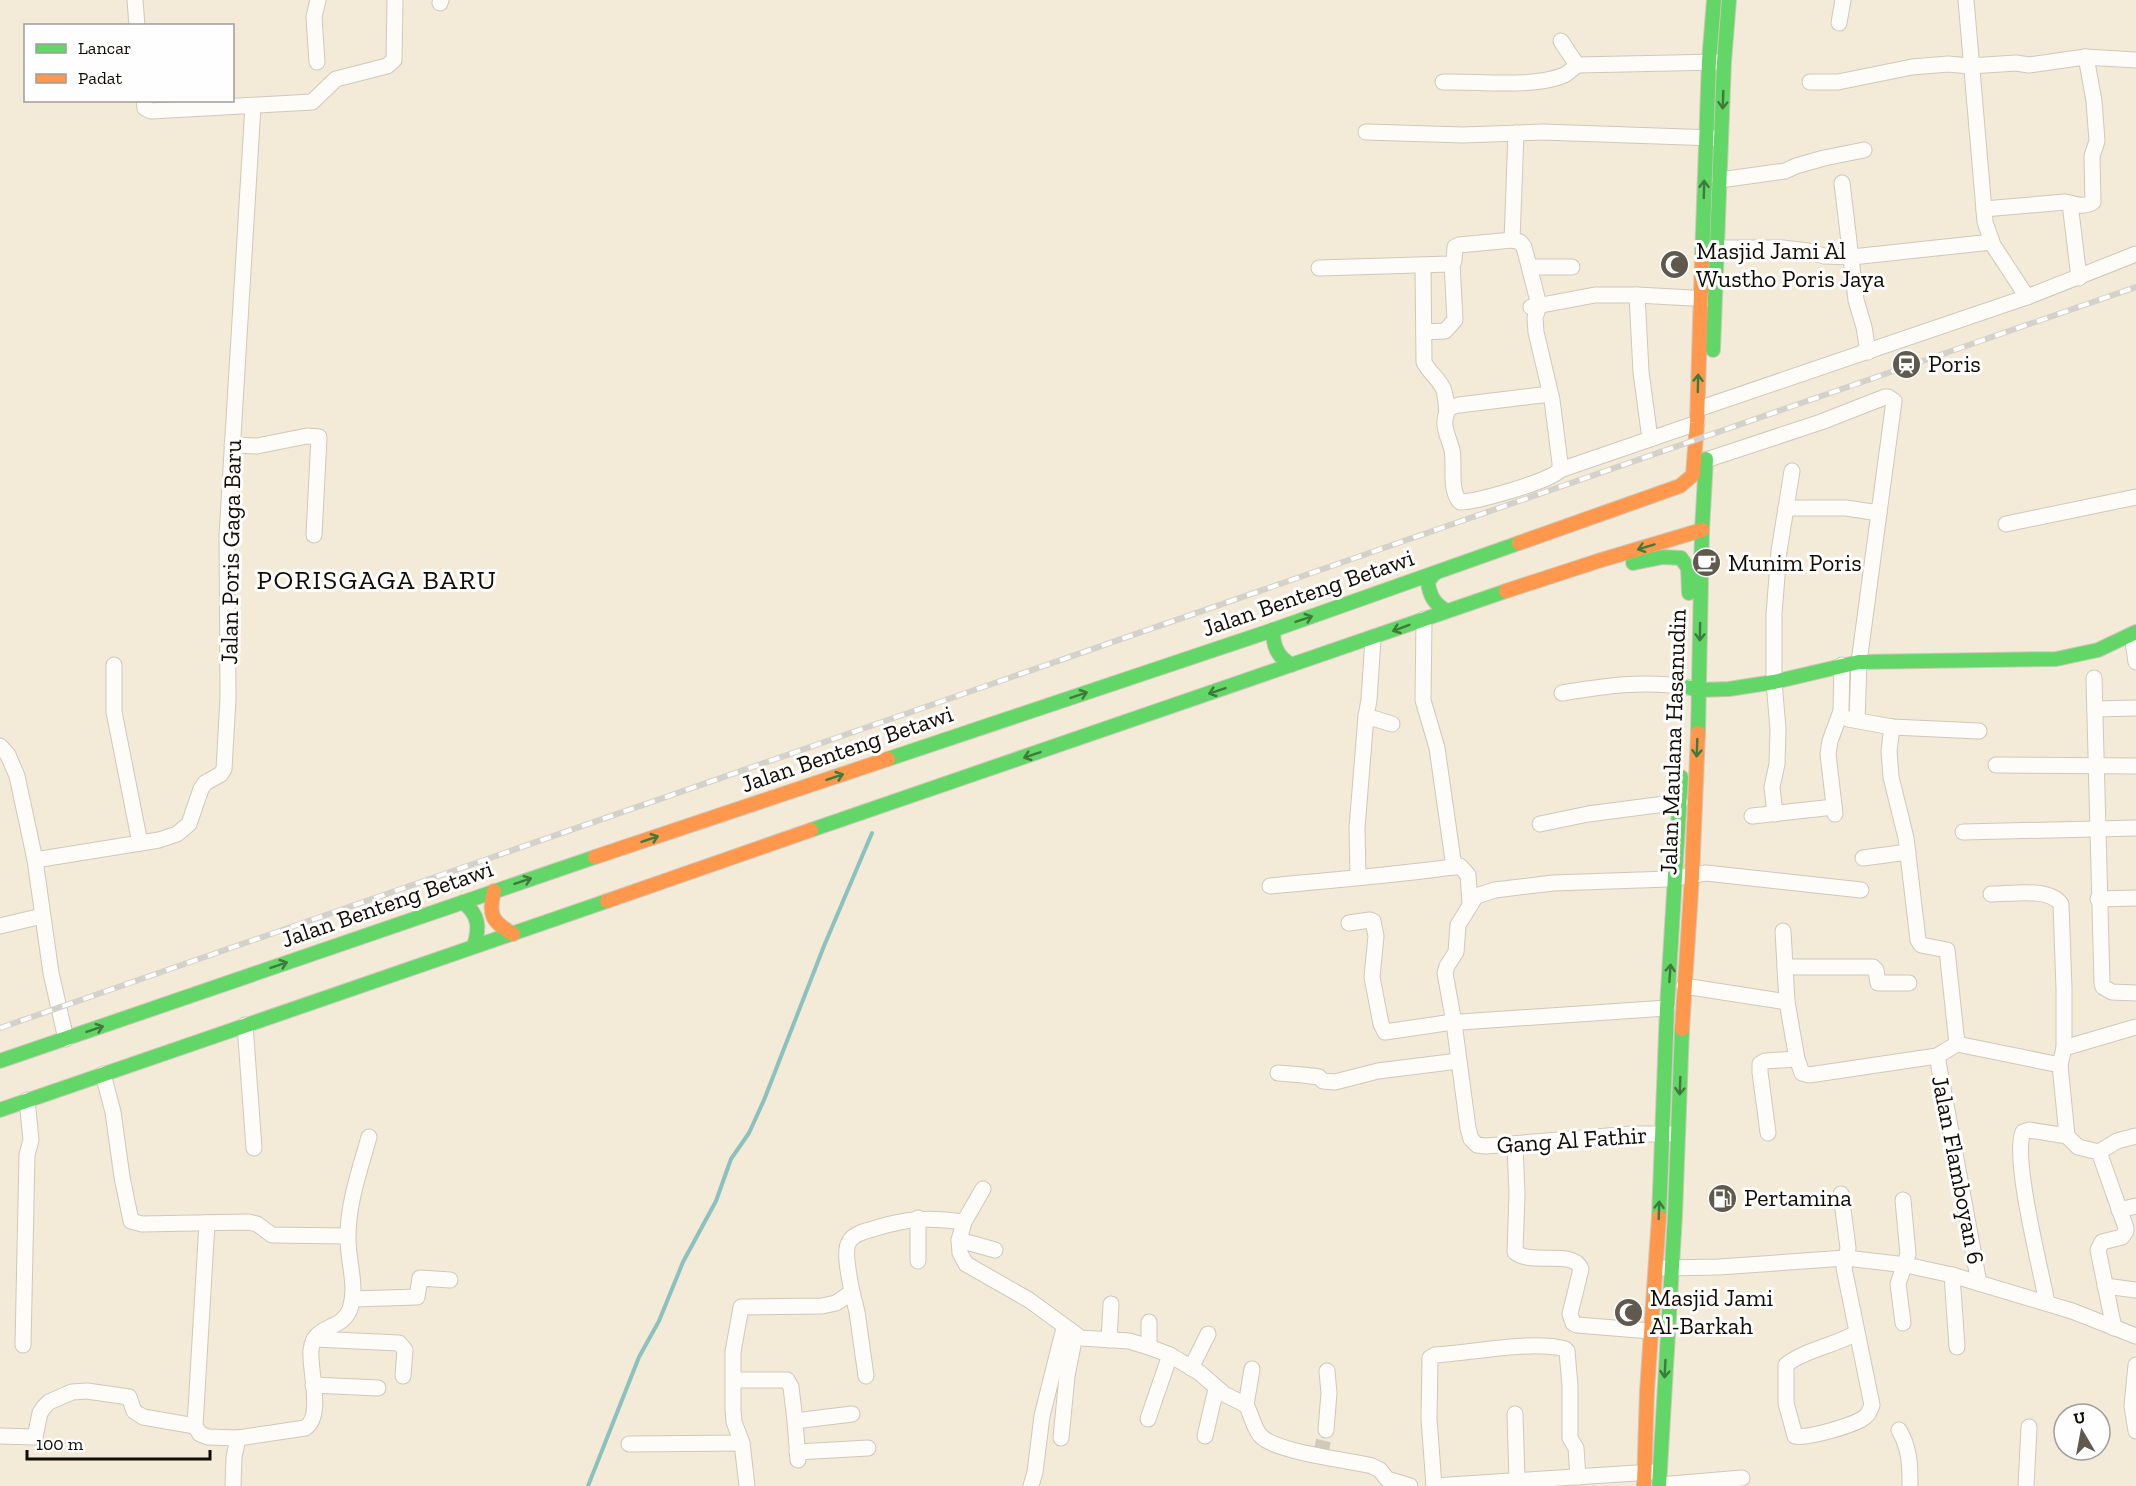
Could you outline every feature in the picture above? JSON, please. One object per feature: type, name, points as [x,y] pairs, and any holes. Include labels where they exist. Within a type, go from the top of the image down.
[{"type":"main road","name":"Jalan Maulana Hasanudin","points":[[1714,0],[1717,62]]},
{"type":"main road","name":"Jalan Maulana Hasanudin","points":[[1651,1479],[1650,1331],[1655,1268],[1656,1134],[1666,1042],[1656,1008],[1674,878],[1692,688],[1702,530],[1692,503],[1700,461],[1707,299],[1704,138],[1729,0]]},
{"type":"main road","name":"Jalan Maulana Hasanudin","points":[[1704,138],[1720,180],[1717,248],[1707,299]]},
{"type":"main road","name":"Jalan Maulana Hasanudin","points":[[1700,461],[1702,412]]},
{"type":"main road","name":"Jalan Benteng Betawi","points":[[0,1061],[492,897],[1434,574],[1651,496],[1689,480],[1700,461]]},
{"type":"main road","points":[[1651,496],[1692,503]]},
{"type":"main road","points":[[0,1110],[245,1025],[475,941],[1372,639],[1552,575],[1702,530]]},
{"type":"main road","name":"Jalan Maulana Hasanudin","points":[[1552,575],[1609,568],[1673,556],[1681,558],[1689,574],[1692,688],[1684,704]]},
{"type":"main road","points":[[1434,574],[1428,581],[1432,600],[1437,607],[1447,611]]},
{"type":"main road","points":[[1273,630],[1275,652],[1291,665]]},
{"type":"main road","points":[[1692,688],[1729,688],[1774,682],[1859,662],[2056,659],[2093,654],[2134,633]]},
{"type":"main road","name":"Jalan Maulana Hasanudin","points":[[1651,1479],[1671,1268],[1682,1042],[1684,986],[1674,878],[1682,758]]},
{"type":"main road","points":[[492,897],[490,908],[493,920],[508,931]]},
{"type":"main road","points":[[468,905],[478,920],[475,941]]},
{"type":"main road","points":[[1666,1042],[1682,1042]]},
{"type":"street","points":[[135,0],[137,24]]},
{"type":"street","points":[[317,62],[314,17],[318,0]]},
{"type":"street","points":[[144,102],[145,108],[151,111],[312,102],[336,79],[387,66],[394,60],[396,0]]},
{"type":"street","points":[[1839,23],[1843,0]]},
{"type":"street","points":[[1966,0],[1970,66],[1986,222],[1992,242],[2027,297]]},
{"type":"street","points":[[1562,41],[1577,65]]},
{"type":"street","points":[[1984,209],[2036,204],[2085,205],[2093,202],[2092,156],[2097,141],[2094,101],[2086,57]]},
{"type":"street","points":[[1810,82],[1838,82],[1912,67],[2016,63],[2029,65],[2086,57],[2136,60]]},
{"type":"street","points":[[1443,82],[1550,80],[1565,75],[1577,65],[1717,62]]},
{"type":"street","name":"Jalan Poris Gaga Baru","points":[[35,860],[140,843],[177,834],[189,824],[201,789],[221,774],[224,769],[228,699],[227,535],[253,106]]},
{"type":"street","points":[[1366,132],[1704,138]]},
{"type":"street","points":[[1512,240],[1516,133]]},
{"type":"street","points":[[1720,180],[1785,171],[1824,158],[1864,150]]},
{"type":"street","points":[[1842,183],[1856,300],[1868,352]]},
{"type":"street","points":[[2070,203],[2079,278]]},
{"type":"street","points":[[1424,332],[1445,331],[1455,320],[1452,263],[1455,248],[1459,245],[1512,240],[1520,242],[1524,247],[1530,267],[1536,332],[1550,394],[1560,470]]},
{"type":"street","points":[[1717,248],[1783,248],[1808,251],[1824,256],[1852,257],[1992,242]]},
{"type":"street","points":[[1423,266],[1424,362],[1445,393],[1447,412],[1445,433],[1452,448],[1455,493],[1460,502],[1540,481],[1553,476],[1560,470],[1650,439],[1702,412],[2027,297],[2136,254]]},
{"type":"street","points":[[1319,268],[1423,266],[1452,263]]},
{"type":"street","points":[[1530,267],[1572,267]]},
{"type":"street","points":[[1535,306],[1595,295],[1707,299]]},
{"type":"street","points":[[1636,295],[1641,372],[1650,439]]},
{"type":"street","points":[[1447,412],[1459,405],[1550,394]]},
{"type":"street","points":[[1700,461],[1812,426],[1888,397],[1892,398],[1894,404],[1859,662],[1857,720]]},
{"type":"street","points":[[232,446],[257,446],[307,436],[319,438],[314,535]]},
{"type":"street","points":[[1775,814],[1772,787],[1777,764],[1778,729],[1774,682],[1774,614],[1779,551],[1792,471]]},
{"type":"street","points":[[2006,524],[2136,497]]},
{"type":"street","points":[[1786,508],[1846,508],[1879,513]]},
{"type":"street","points":[[1424,619],[1423,700],[1437,748],[1454,867]]},
{"type":"street","points":[[2134,633],[2136,662]]},
{"type":"street","points":[[1358,877],[1357,828],[1369,700],[1372,639]]},
{"type":"street","points":[[114,665],[114,712],[140,843]]},
{"type":"street","points":[[1752,816],[1834,811],[1828,754],[1839,717],[1842,665]]},
{"type":"street","points":[[2094,678],[2098,899],[2103,987],[2112,992],[2136,993]]},
{"type":"street","points":[[1562,693],[1603,686],[1650,683],[1692,688]]},
{"type":"street","points":[[2095,709],[2136,708]]},
{"type":"street","points":[[1366,716],[1392,723]]},
{"type":"street","points":[[1839,717],[1892,727],[1979,731]]},
{"type":"street","points":[[1892,727],[1889,751],[1891,777],[1904,826],[1919,943],[1945,949],[1949,956],[1957,1044]]},
{"type":"street","points":[[0,746],[8,755],[17,776],[35,860],[51,973],[66,1039]]},
{"type":"street","points":[[1996,765],[2002,767],[2136,766]]},
{"type":"street","points":[[1540,824],[1588,814],[1680,802]]},
{"type":"street","points":[[1963,832],[2136,828]]},
{"type":"street","points":[[1863,858],[1908,852]]},
{"type":"street","points":[[1270,886],[1323,883],[1358,877],[1462,867],[1468,875],[1470,903]]},
{"type":"street","points":[[1470,903],[1481,893],[1495,890],[1553,883],[1674,878],[1706,873],[1861,890]]},
{"type":"street","points":[[1991,894],[2047,893],[2057,898],[2061,904],[2064,1047],[2060,1065],[2067,1136]]},
{"type":"street","points":[[2098,899],[2136,898]]},
{"type":"street","name":"Gang Al Fathir","points":[[1470,903],[1458,925],[1456,952],[1446,969],[1466,1117],[1472,1139],[1477,1144],[1486,1146],[1632,1134],[1678,1134]]},
{"type":"street","points":[[0,926],[42,916]]},
{"type":"street","points":[[1349,923],[1373,921],[1376,936],[1372,977],[1383,1032],[1386,1033],[1428,1025],[1656,1008]]},
{"type":"street","points":[[1783,931],[1787,1002],[1797,1059],[1800,1070],[1806,1075],[1936,1056],[1957,1044],[2060,1065]]},
{"type":"street","points":[[1785,967],[1872,967],[1876,970],[1878,983],[1909,982]]},
{"type":"street","points":[[1684,986],[1787,1002]]},
{"type":"street","points":[[245,1025],[254,1148]]},
{"type":"street","points":[[2064,1047],[2136,1027]]},
{"type":"street","name":"Jalan Flamboyan 6","points":[[1936,1056],[1979,1283]]},
{"type":"street","points":[[1768,1133],[1760,1064],[1765,1061],[1797,1059]]},
{"type":"street","points":[[1278,1073],[1319,1077],[1323,1081],[1335,1082],[1378,1071],[1458,1061]]},
{"type":"street","points":[[103,1074],[113,1112],[130,1221],[142,1224],[254,1222],[269,1234],[277,1236],[348,1236]]},
{"type":"street","points":[[22,1102],[31,1140],[27,1155],[24,1345]]},
{"type":"street","points":[[2047,1304],[2021,1167],[2020,1138],[2023,1132],[2029,1130],[2067,1136],[2078,1147],[2099,1152],[2117,1141],[2136,1136]]},
{"type":"street","points":[[207,1222],[196,1431],[208,1437],[238,1438],[258,1437],[305,1428],[311,1425],[315,1416],[311,1360],[314,1339],[323,1330],[339,1324],[349,1310],[353,1299],[348,1236],[353,1198],[369,1137]]},
{"type":"street","points":[[1515,1145],[1517,1194],[1515,1252],[1520,1256],[1560,1258],[1576,1261],[1579,1264],[1581,1269],[1570,1317],[1571,1321],[1577,1325],[1650,1331]]},
{"type":"street","points":[[2099,1152],[2126,1228],[2124,1234],[2102,1242],[2098,1250],[2114,1328]]},
{"type":"street","points":[[983,1189],[964,1222],[959,1240],[960,1252],[966,1264],[1029,1300],[1069,1331],[1085,1339],[1130,1341],[1170,1355],[1206,1378],[1216,1389],[1246,1405]]},
{"type":"street","points":[[1841,1194],[1848,1248],[1844,1268],[1872,1405],[1870,1411],[1857,1421],[1812,1435],[1795,1436],[1786,1403],[1786,1365],[1800,1356],[1840,1342],[1856,1333]]},
{"type":"street","points":[[1903,1200],[1908,1254],[1898,1284],[1903,1323]]},
{"type":"street","points":[[2119,1210],[2136,1206]]},
{"type":"street","points":[[918,1218],[918,1262]]},
{"type":"street","points":[[866,1376],[852,1292],[847,1254],[848,1243],[859,1234],[895,1221],[933,1218],[964,1222]]},
{"type":"street","points":[[959,1240],[995,1250]]},
{"type":"street","points":[[1655,1268],[1719,1267],[1846,1258],[1906,1265],[1952,1275],[2072,1311],[2136,1336]]},
{"type":"street","points":[[1952,1275],[1957,1347]]},
{"type":"street","points":[[353,1299],[417,1297],[420,1278],[450,1280]]},
{"type":"street","points":[[2105,1286],[2136,1290]]},
{"type":"street","points":[[747,1486],[742,1443],[734,1422],[732,1352],[741,1307],[822,1306],[836,1303],[852,1292]]},
{"type":"street","points":[[1109,1340],[1112,1304]]},
{"type":"street","points":[[1149,1322],[1149,1347]]},
{"type":"street","points":[[1031,1486],[1042,1416],[1069,1331]]},
{"type":"street","points":[[1061,1438],[1069,1331]]},
{"type":"street","points":[[1191,1368],[1208,1334]]},
{"type":"street","points":[[314,1339],[399,1343],[405,1350],[403,1376]]},
{"type":"street","points":[[1578,1477],[1576,1448],[1570,1438],[1570,1386],[1565,1349],[1554,1347],[1504,1348],[1430,1358],[1429,1419],[1434,1486],[1613,1475],[1651,1479],[1742,1478]]},
{"type":"street","points":[[1148,1419],[1170,1355]]},
{"type":"street","points":[[2136,1365],[2132,1406],[2136,1431]]},
{"type":"street","points":[[1252,1369],[1246,1405],[1256,1429],[1266,1442],[1283,1448],[1372,1466],[1380,1470],[1386,1483],[1410,1486]]},
{"type":"street","points":[[1326,1430],[1329,1393],[1327,1371]]},
{"type":"street","points":[[734,1380],[787,1380],[791,1387],[798,1456],[868,1448]]},
{"type":"street","points":[[313,1385],[378,1388]]},
{"type":"street","points":[[1205,1436],[1216,1389]]},
{"type":"street","points":[[0,1436],[34,1437],[40,1413],[44,1407],[72,1392],[87,1391],[129,1397],[134,1411],[143,1417],[195,1426]]},
{"type":"street","points":[[795,1421],[852,1414]]},
{"type":"street","points":[[1515,1414],[1517,1480]]},
{"type":"street","points":[[2026,1486],[2029,1427]]},
{"type":"street","points":[[1899,1430],[1907,1443],[1911,1460],[1910,1486]]},
{"type":"street","points":[[233,1486],[234,1457],[238,1438]]},
{"type":"street","points":[[629,1444],[742,1443]]},
{"type":"waterway","points":[[588,1486],[639,1357],[659,1321],[683,1262],[716,1201],[731,1159],[749,1133],[764,1100],[824,946],[872,833]]},
{"type":"tunnel","points":[[1320,1455],[1326,1430]]},
{"type":"railway","points":[[0,1028],[2136,287]]},
{"type":"traffic: fast","points":[[1702,259],[1709,61],[1714,0]]},
{"type":"traffic: fast","points":[[1713,350],[1724,62],[1729,0]]},
{"type":"traffic: fast","points":[[1698,733],[1702,530],[1706,459]]},
{"type":"traffic: fast","points":[[888,759],[1273,630],[1519,543]]},
{"type":"traffic: fast","points":[[1633,563],[1663,557],[1681,558],[1688,568],[1689,593]]},
{"type":"traffic: fast","points":[[1434,574],[1428,581],[1431,595],[1447,611]]},
{"type":"traffic: fast","points":[[811,830],[1506,591]]},
{"type":"traffic: fast","points":[[1273,630],[1277,650],[1282,658],[1291,665]]},
{"type":"traffic: fast","points":[[1686,687],[1699,690],[1729,689],[1774,682],[1859,662],[2056,659],[2098,650],[2136,632]]},
{"type":"traffic: fast","points":[[1659,1217],[1667,1008],[1681,777]]},
{"type":"traffic: fast","points":[[0,1061],[595,857]]},
{"type":"traffic: fast","points":[[0,1110],[607,901]]},
{"type":"traffic: fast","points":[[463,902],[477,922],[474,946]]},
{"type":"traffic: fast","points":[[1659,1486],[1675,1215],[1682,1029]]},
{"type":"traffic: slow","points":[[1519,543],[1680,486],[1693,475],[1697,423],[1702,259]]},
{"type":"traffic: slow","points":[[1506,591],[1702,530]]},
{"type":"traffic: slow","points":[[1682,1029],[1698,733]]},
{"type":"traffic: slow","points":[[595,857],[888,759]]},
{"type":"traffic: slow","points":[[607,901],[811,830]]},
{"type":"traffic: slow","points":[[494,891],[491,906],[493,917],[500,926],[513,934]]},
{"type":"traffic: slow","points":[[1644,1486],[1647,1391],[1659,1217]]},
{"type":"place","name":"Masjid Jami Al Wustho Poris Jaya","points":[[1675,265]]},
{"type":"place","name":"Poris","points":[[1907,364]]},
{"type":"place","name":"Munim Poris","points":[[1707,563]]},
{"type":"place","name":"Pertamina","points":[[1723,1198]]},
{"type":"place","name":"Masjid Jami Al-Barkah","points":[[1629,1312]]},
{"type":"district","name":"PORISGAGA BARU","points":[[377,580]]}]
